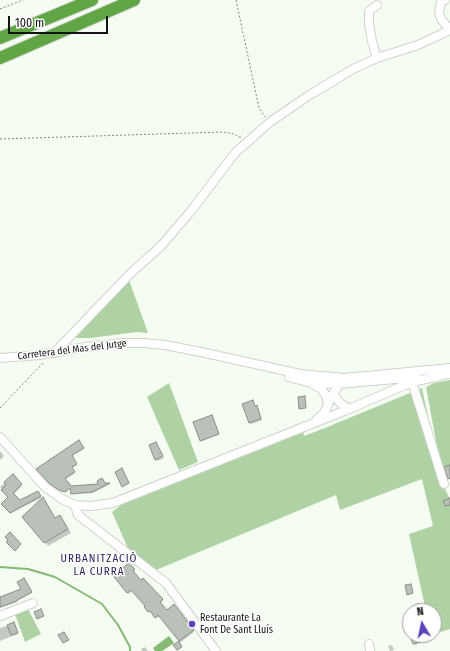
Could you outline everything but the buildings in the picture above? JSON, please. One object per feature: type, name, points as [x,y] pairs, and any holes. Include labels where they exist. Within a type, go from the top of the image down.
[{"type":"highway","points":[[0,33],[78,0]]},
{"type":"highway","points":[[0,38],[92,0]]},
{"type":"highway","points":[[0,53],[126,0]]},
{"type":"highway","points":[[0,58],[134,0]]},
{"type":"street","points":[[54,353],[131,273],[162,246],[235,154],[247,142],[270,122],[337,77],[377,58],[418,45],[450,30],[441,19],[439,12],[441,2],[445,0]]},
{"type":"street","points":[[377,6],[369,11],[369,23],[377,58]]},
{"type":"street","name":"Carretera del Mas del Jutge","points":[[0,358],[54,353],[85,347],[123,343],[165,345],[216,355]]},
{"type":"street","points":[[216,355],[300,374],[342,381]]},
{"type":"street","points":[[216,355],[264,371],[311,383],[321,389],[328,402],[327,407]]},
{"type":"street","points":[[0,437],[45,487],[62,499],[75,504],[91,506],[113,503],[450,367]]},
{"type":"street","points":[[311,383],[439,372],[450,374]]},
{"type":"street","points":[[307,426],[321,416],[342,381]]},
{"type":"street","points":[[412,382],[444,484]]},
{"type":"street","points":[[333,394],[340,403],[349,409]]},
{"type":"street","points":[[75,504],[78,515],[166,583],[216,651]]},
{"type":"street","points":[[0,616],[33,603]]},
{"type":"path","points":[[0,9],[24,0]]},
{"type":"path","points":[[236,0],[259,108],[262,114],[270,122]]},
{"type":"path","points":[[0,139],[223,132],[240,136],[247,142]]},
{"type":"path","points":[[0,408],[54,353]]},
{"type":"shaded area","points":[[129,280],[148,333],[137,332],[90,338],[73,338]]},
{"type":"shaded area","points":[[450,380],[450,465],[441,468],[426,387],[434,383]]},
{"type":"shaded area","points":[[169,383],[198,462],[179,470],[147,397]]},
{"type":"shaded area","points":[[422,388],[441,481],[450,499],[450,629],[442,632],[442,603],[424,603],[409,534],[433,526],[422,479],[340,510],[336,495],[156,570],[145,565],[130,553],[112,512],[121,505],[303,431],[304,436]]},
{"type":"shaded area","points":[[28,609],[41,634],[25,642],[15,614]]},
{"type":"shaded area","points":[[169,636],[174,643],[162,651],[155,651],[153,648]]},
{"type":"waterway","points":[[0,567],[28,569],[55,577],[102,604],[118,625],[130,647],[130,651]]},
{"type":"place","name":"Restaurante La Font De Sant Lluís","points":[[192,624]]},
{"type":"district","name":"URBANITZACIÓ LA CURRA","points":[[99,565]]}]
